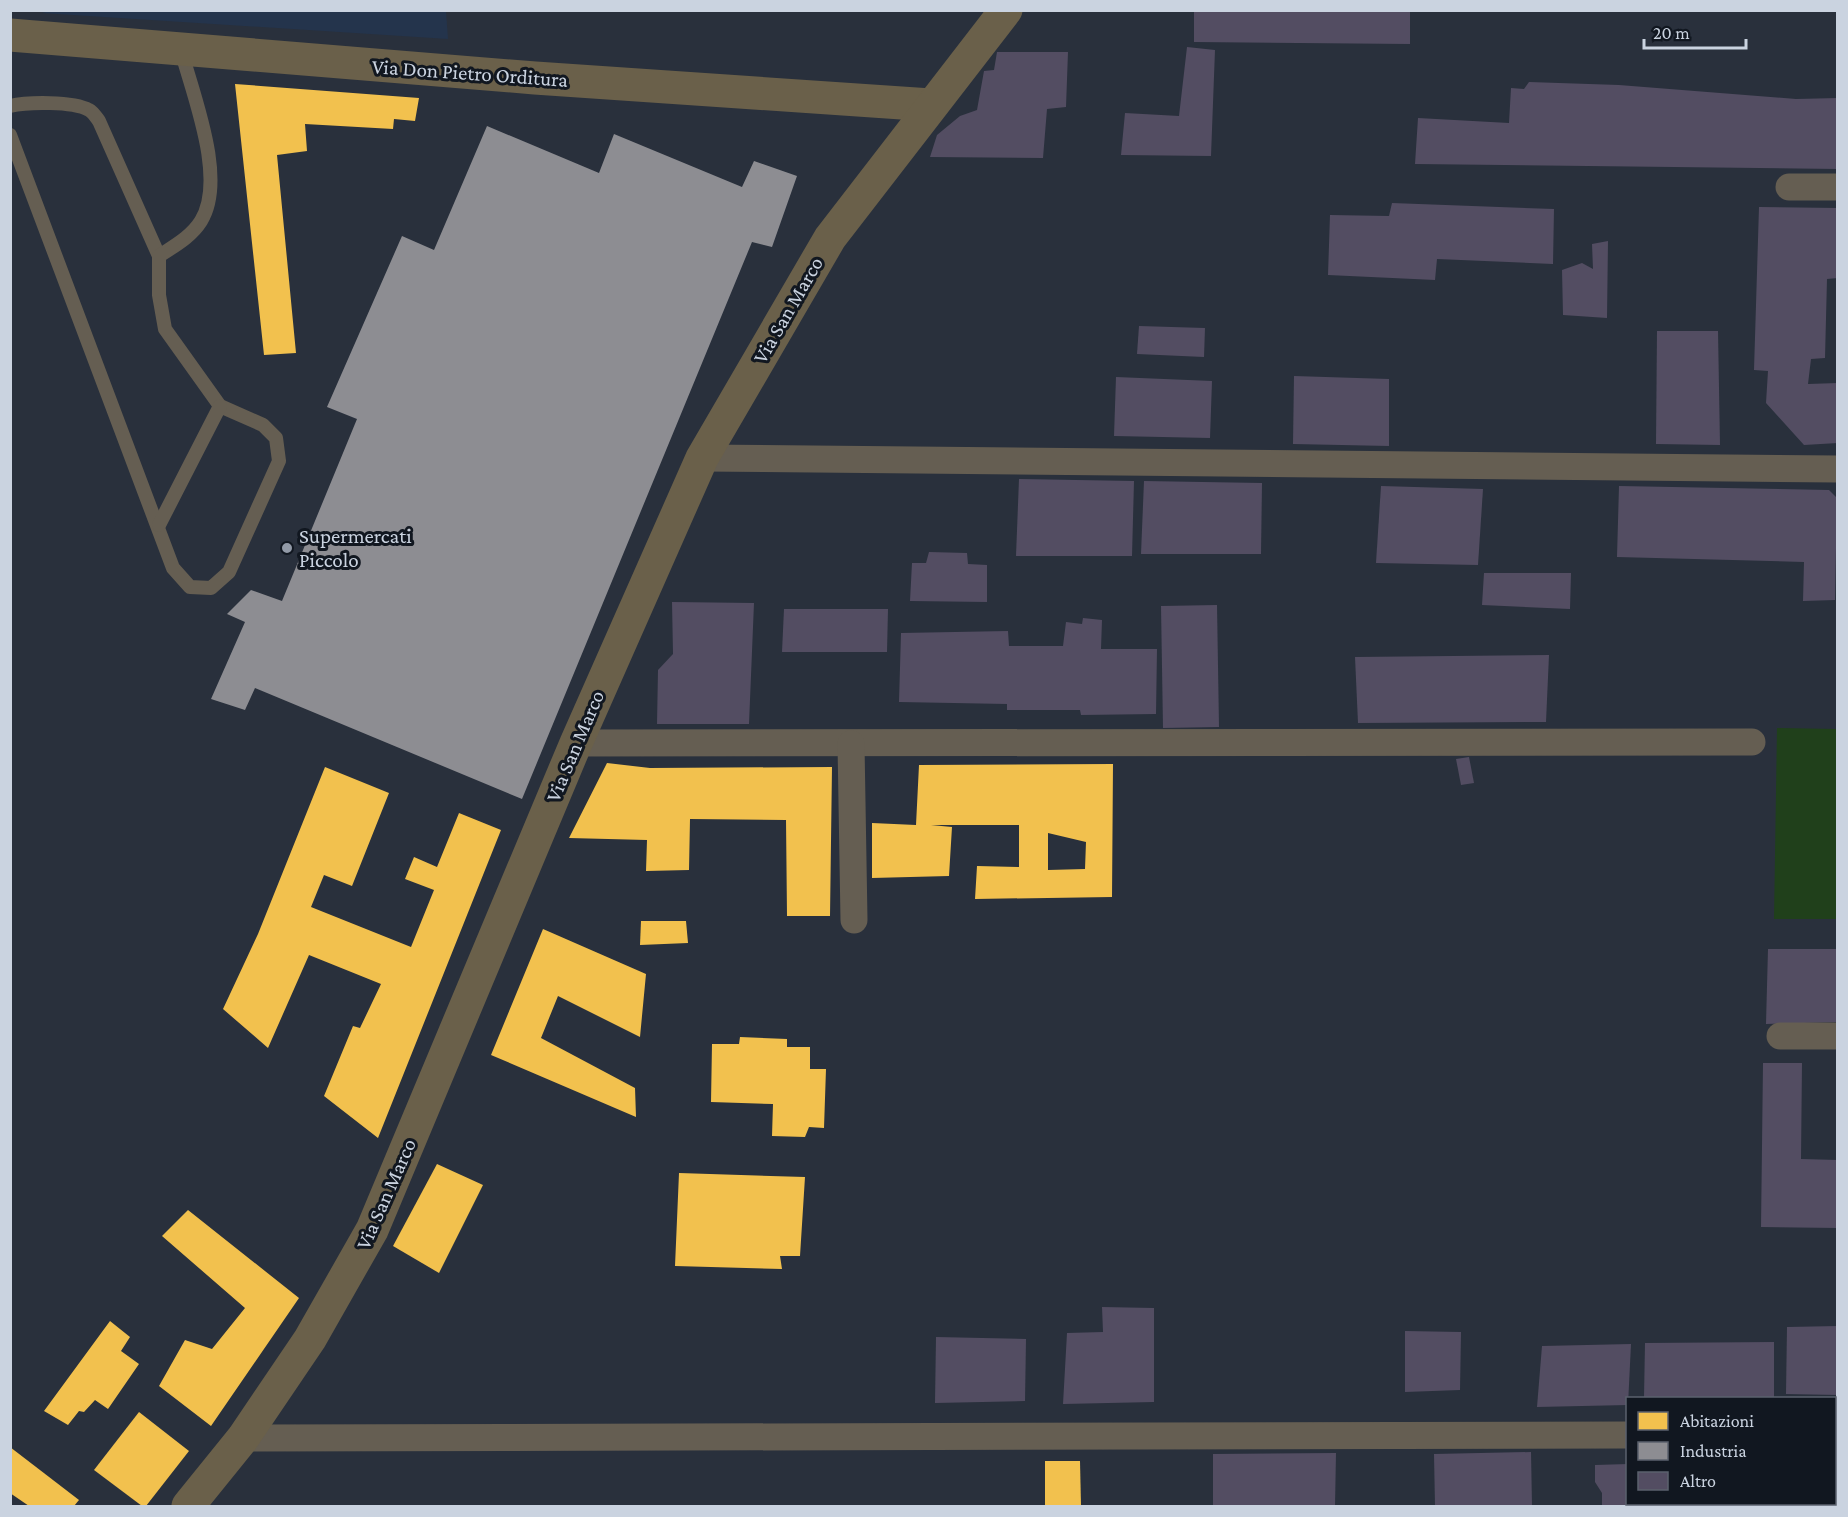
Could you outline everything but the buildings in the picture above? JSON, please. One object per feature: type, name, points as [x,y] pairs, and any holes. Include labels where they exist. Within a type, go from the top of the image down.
[{"type":"street","name":"Via San Marco","points":[[188,1506],[243,1438],[310,1339],[372,1230],[576,743],[702,458],[830,238],[1006,10]]},
{"type":"street","name":"Via Don Pietro Orditura","points":[[10,35],[181,50],[931,105]]},
{"type":"street","points":[[1789,187],[1838,188]]},
{"type":"street","points":[[702,458],[1838,469]]},
{"type":"street","points":[[576,743],[1752,742]]},
{"type":"street","points":[[851,744],[854,920]]},
{"type":"street","points":[[1780,1036],[1838,1036]]},
{"type":"street","points":[[243,1438],[1626,1435]]},
{"type":"lane","points":[[159,256],[192,234],[203,219],[212,187],[207,145],[181,50]]},
{"type":"lane","points":[[10,106],[22,103],[75,106],[90,110],[99,121],[159,256],[159,295],[165,329],[220,406],[263,425],[276,438],[279,460],[229,572],[211,588],[190,587],[173,568],[159,525],[10,135]]},
{"type":"lane","points":[[159,525],[220,406]]},
{"type":"shaded area","points":[[50,11],[446,11],[448,39],[42,13]]},
{"type":"green space","points":[[1777,728],[1837,729],[1837,919],[1774,919]]},
{"type":"place","name":"Supermercati Piccolo","points":[[287,548]]}]
